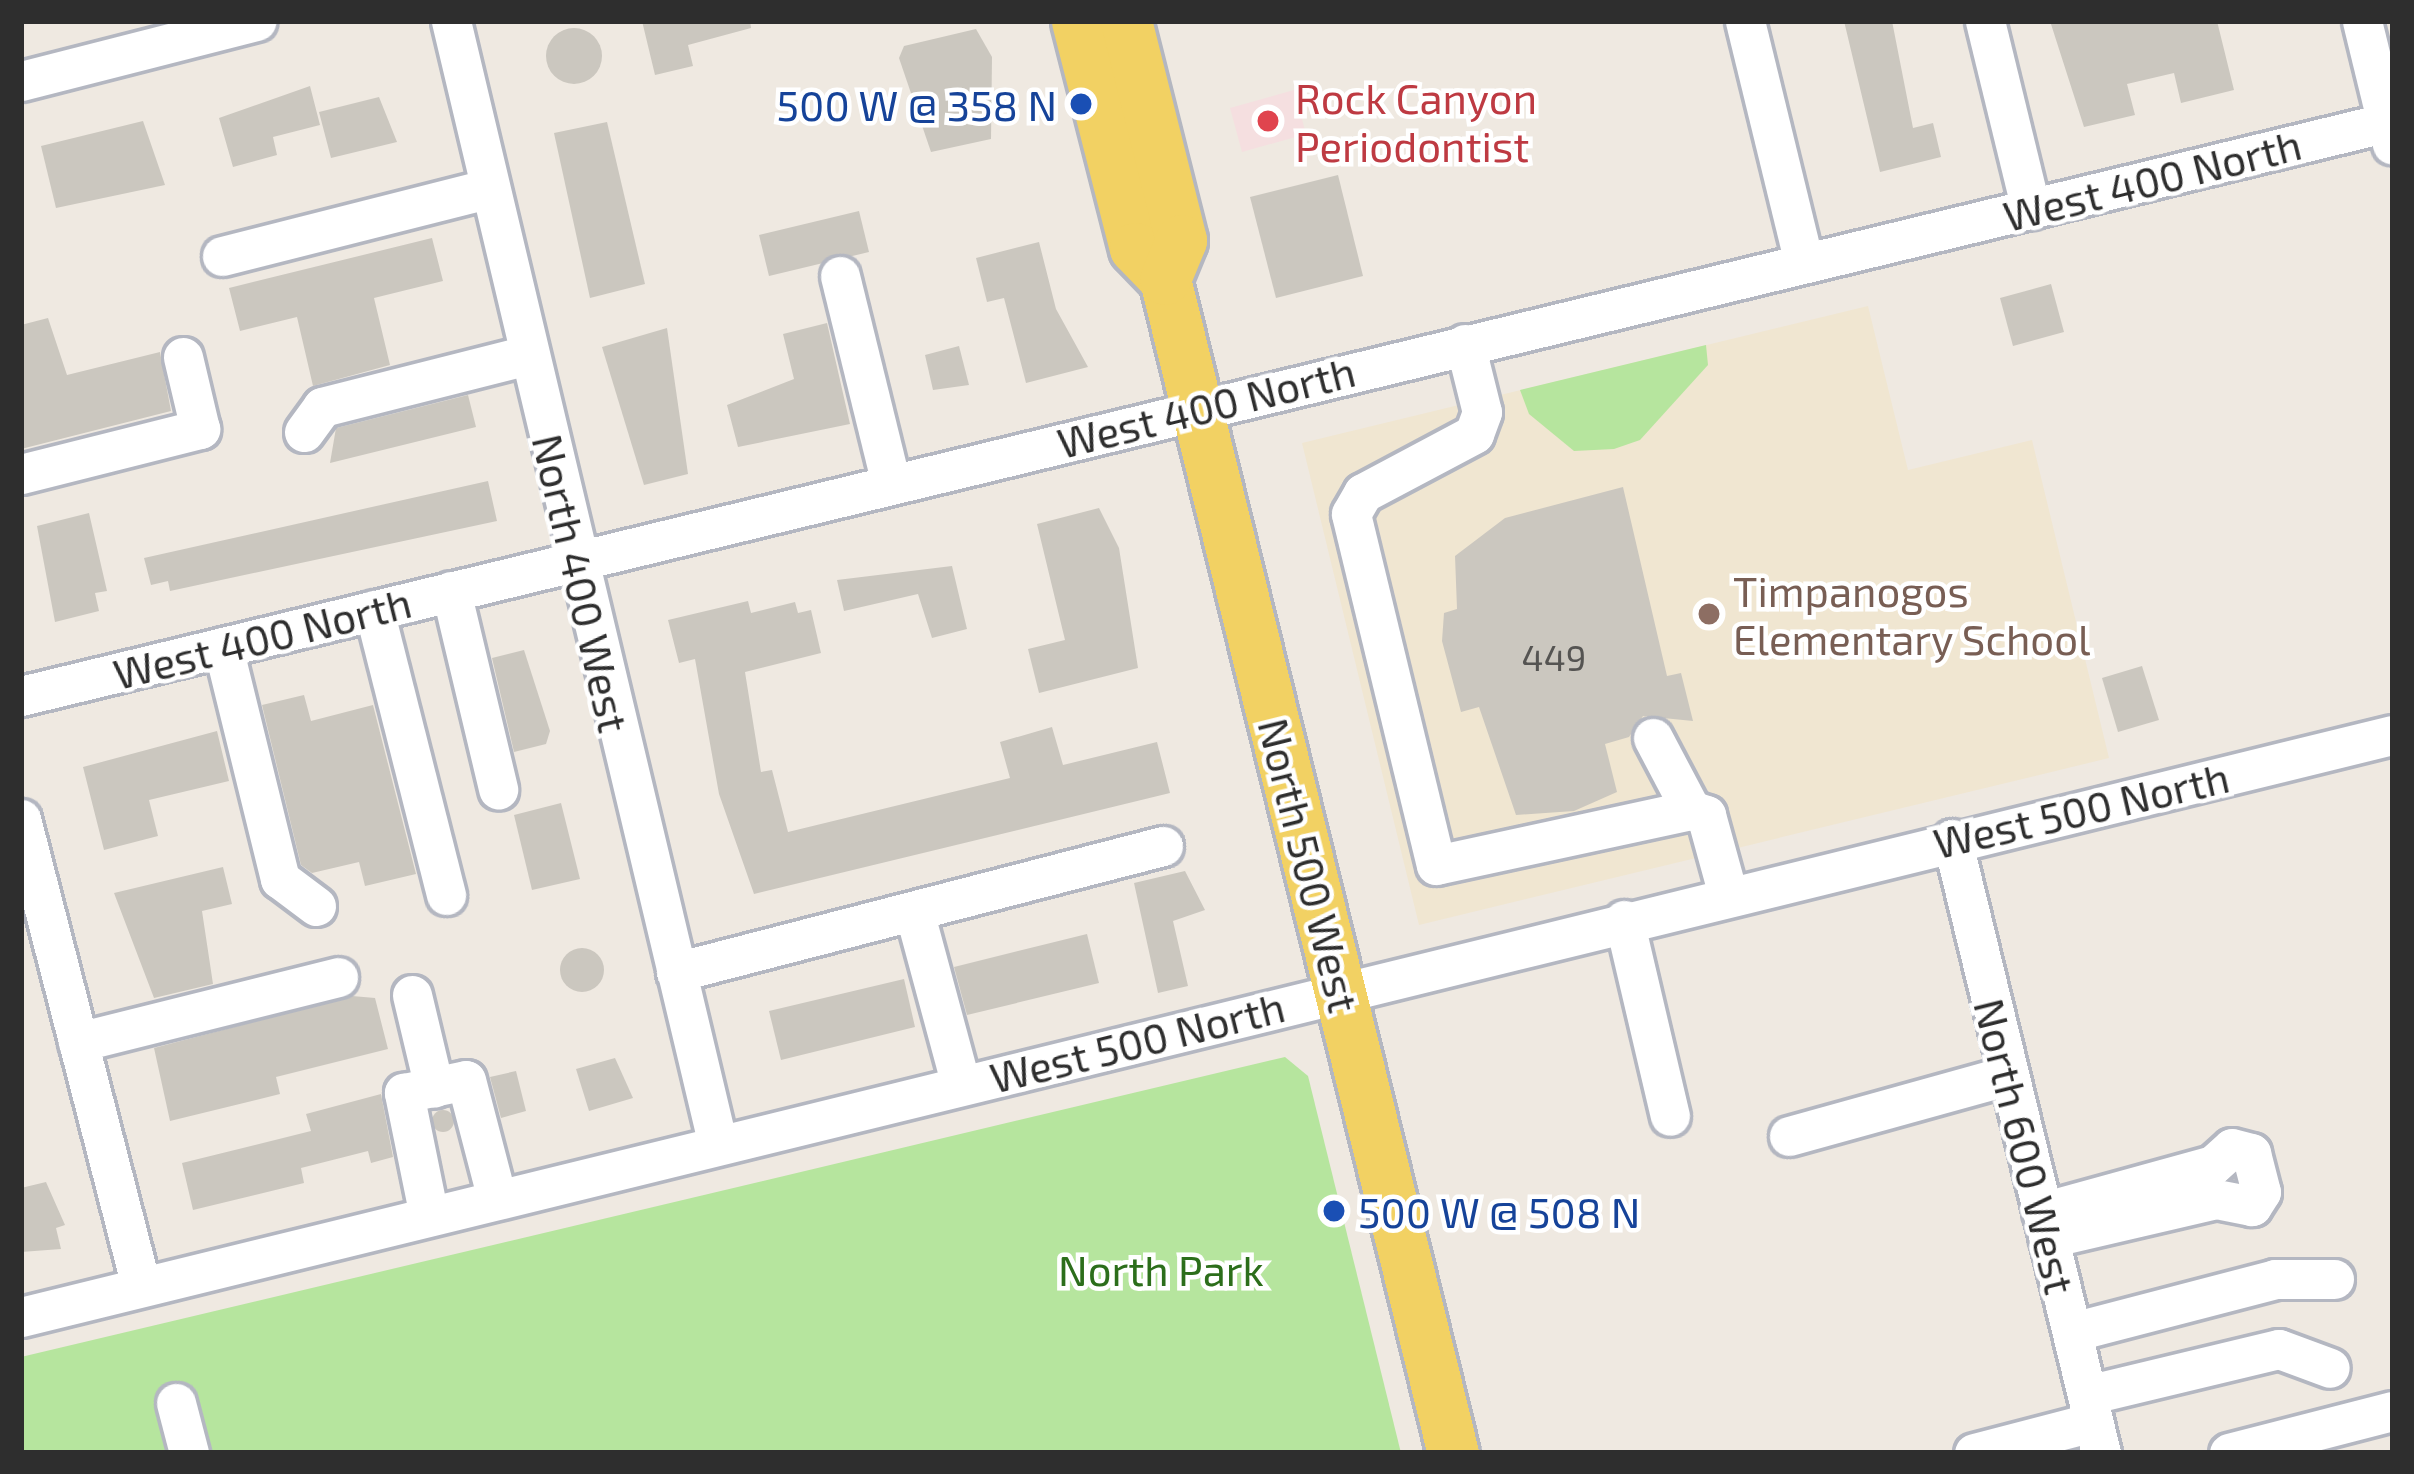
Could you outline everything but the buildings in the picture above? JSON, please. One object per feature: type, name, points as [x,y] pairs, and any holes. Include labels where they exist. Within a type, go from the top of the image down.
[{"type":"main road","name":"North 500 West","points":[[1078,21],[1135,248],[1165,279],[1453,1453]]},
{"type":"main road","name":"North 500 West","points":[[1126,21],[1181,240],[1165,279]]},
{"type":"street","points":[[21,81],[168,31],[256,21]]},
{"type":"street","name":"North 400 West","points":[[451,21],[575,561],[718,1144]]},
{"type":"street","points":[[1745,21],[1804,263]]},
{"type":"street","points":[[1985,21],[2031,209]]},
{"type":"street","points":[[2362,21],[2391,130]]},
{"type":"street","name":"West 400 North","points":[[21,696],[1197,407],[2031,209],[2391,130]]},
{"type":"street","points":[[222,256],[490,188]]},
{"type":"street","points":[[840,276],[891,483]]},
{"type":"street","points":[[1465,344],[1482,412],[1463,443],[1363,493],[1351,514],[1436,865],[1698,813]]},
{"type":"street","points":[[304,432],[322,406],[528,355]]},
{"type":"street","points":[[21,474],[200,429],[183,357]]},
{"type":"street","points":[[452,591],[498,789]]},
{"type":"street","points":[[374,610],[446,895]]},
{"type":"street","points":[[223,647],[280,879],[316,906]]},
{"type":"street","name":"West 500 North","points":[[21,1317],[1952,839],[2393,735]]},
{"type":"street","points":[[1653,738],[1698,813],[1728,895]]},
{"type":"street","points":[[21,820],[32,904],[79,1042],[141,1288]]},
{"type":"street","name":"North 600 West","points":[[1952,839],[2094,1423]]},
{"type":"street","points":[[676,972],[1162,846]]},
{"type":"street","points":[[914,911],[961,1084]]},
{"type":"street","points":[[1624,920],[1670,1116]]},
{"type":"street","points":[[79,1042],[338,977]]},
{"type":"street","points":[[412,995],[434,1087]]},
{"type":"street","points":[[1789,1136],[2009,1075]]},
{"type":"street","points":[[429,1216],[404,1094],[466,1080],[497,1199]]},
{"type":"street","points":[[2072,1331],[2275,1280],[2334,1279]]},
{"type":"street","points":[[1974,1453],[2094,1423],[2279,1349],[2330,1368]]},
{"type":"street","points":[[176,1403],[188,1453]]},
{"type":"street","points":[[2229,1453],[2393,1411]]},
{"type":"shaded area","name":"Rock Canyon Periodontist","points":[[1294,90],[1306,134],[1242,152],[1230,108]]},
{"type":"shaded area","name":"Timpanogos Elementary School","points":[[1868,306],[1908,470],[2032,440],[2109,758],[1419,925],[1302,443]]},
{"type":"green space","points":[[1706,345],[1708,365],[1640,440],[1614,449],[1574,451],[1529,414],[1520,390]]},
{"type":"green space","name":"North Park","points":[[1285,1057],[1308,1076],[1401,1453],[21,1453],[21,1357]]},
{"type":"place","name":"500 W @ 358 N","points":[[1081,104]]},
{"type":"place","name":"Rock Canyon Periodontist","points":[[1268,121]]},
{"type":"place","name":"Timpanogos Elementary School","points":[[1709,614]]},
{"type":"place","name":"500 W @ 508 N","points":[[1334,1211]]}]
